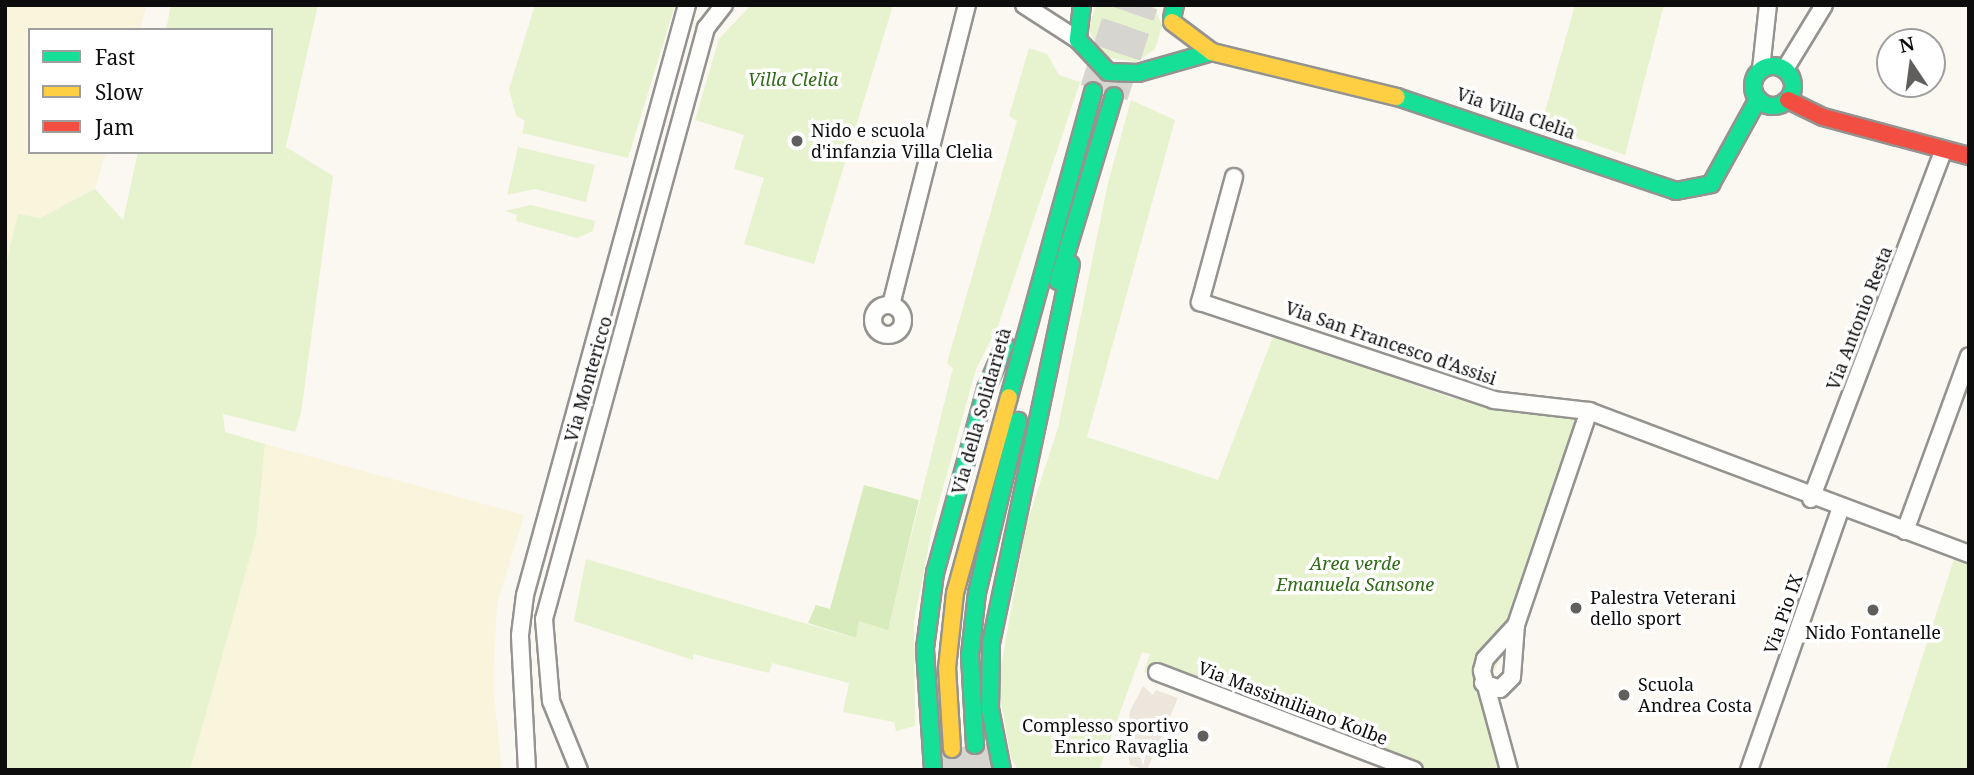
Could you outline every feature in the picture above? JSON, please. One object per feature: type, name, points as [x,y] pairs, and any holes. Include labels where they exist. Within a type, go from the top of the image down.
[{"type":"main road","points":[[1078,40],[1082,5]]},
{"type":"main road","name":"Via Villa Clelia","points":[[1151,66],[1168,47],[1172,13]]},
{"type":"main road","name":"Via Villa Clelia","points":[[1172,13],[1180,34],[1212,52],[1442,108],[1676,191],[1711,184],[1758,99],[1754,80],[1761,69]]},
{"type":"main road","name":"Via Villa Clelia","points":[[1078,40],[1108,72],[1151,66],[1212,52]]},
{"type":"main road","points":[[1758,99],[1776,106],[1788,100],[1794,87],[1785,69],[1761,69]]},
{"type":"main road","name":"Via della Solidarietà","points":[[952,749],[947,668],[954,593],[1093,91]]},
{"type":"main road","points":[[975,745],[970,655],[976,593],[1076,224],[1114,96]]},
{"type":"main road","points":[[1788,100],[1823,117],[1969,156]]},
{"type":"main road","points":[[1002,770],[990,709],[991,643],[1046,398],[1076,224]]},
{"type":"main road","points":[[933,770],[925,648],[935,573],[986,389],[1037,288]]},
{"type":"street","name":"Via Montericco","points":[[527,770],[520,635],[525,595],[687,5]]},
{"type":"street","name":"Via Montericco","points":[[579,770],[558,728],[545,671],[548,597],[706,28],[724,5]]},
{"type":"street","points":[[891,305],[967,5]]},
{"type":"street","name":"Via Villa Clelia","points":[[1024,5],[1078,40]]},
{"type":"street","points":[[1761,69],[1768,5]]},
{"type":"street","points":[[1785,69],[1824,5]]},
{"type":"street","name":"Via Antonio Resta","points":[[1811,499],[1943,151]]},
{"type":"street","name":"Via San Francesco d'Assisi","points":[[1234,177],[1200,302],[1494,400],[1589,411],[1840,510],[1969,554]]},
{"type":"street","points":[[1905,531],[1969,356]]},
{"type":"street","points":[[1495,716],[1508,685],[1516,625],[1589,411]]},
{"type":"street","name":"Via Pio IX","points":[[1749,770],[1840,510]]},
{"type":"street","points":[[1509,770],[1483,683],[1485,659],[1516,625]]},
{"type":"street","name":"Via Massimiliano Kolbe","points":[[1157,672],[1414,770]]},
{"type":"street","points":[[1483,683],[1492,689],[1508,685]]},
{"type":"shaded area","points":[[5,5],[147,5],[141,28],[28,28],[28,154],[105,154],[95,189],[40,218],[18,215],[5,268]]},
{"type":"shaded area","points":[[265,444],[524,515],[497,604],[493,685],[502,770],[190,770],[256,536]]},
{"type":"shaded area","points":[[1143,686],[1153,695],[1156,690],[1178,698],[1147,770],[1130,765],[1126,741],[1130,711]]},
{"type":"green space","points":[[171,5],[318,5],[286,147],[333,176],[301,413],[295,432],[223,414],[225,432],[265,444],[256,536],[190,770],[5,770],[5,268],[18,214],[40,218],[95,189],[123,220],[138,154],[273,154],[273,28],[166,28]]},
{"type":"green space","points":[[535,5],[675,5],[628,158],[522,133],[525,121],[516,116],[509,89]]},
{"type":"green space","name":"Villa Clelia","points":[[751,5],[893,5],[814,264],[744,244],[764,178],[734,169],[744,135],[695,120],[719,39]]},
{"type":"green space","points":[[1096,5],[1154,5],[1162,26],[1155,49],[1136,62],[1104,57],[1088,29]]},
{"type":"green space","points":[[1575,5],[1664,5],[1625,155],[1541,126]]},
{"type":"green space","points":[[1029,48],[1047,54],[1059,75],[1080,82],[998,326],[976,369],[933,524],[914,622],[915,726],[896,731],[894,722],[843,712],[849,683],[772,663],[769,673],[693,654],[693,660],[574,621],[586,559],[855,638],[859,621],[888,629],[953,368],[947,363],[1017,121],[1009,116]]},
{"type":"green space","name":"Area verde Emanuela Sansone","points":[[1131,100],[1175,120],[1087,437],[1218,480],[1274,334],[1451,398],[1559,408],[1582,422],[1540,561],[1488,686],[1504,770],[1401,770],[1144,672],[1150,654],[1142,652],[1099,770],[1018,770],[1011,758],[998,684],[1026,526],[1058,428],[1108,183]]},
{"type":"green space","points":[[518,147],[595,165],[586,202],[535,189],[507,195]]},
{"type":"green space","points":[[531,205],[595,221],[593,231],[577,238],[516,221],[517,215],[505,211]]},
{"type":"green space","points":[[864,485],[919,500],[888,630],[859,621],[856,638],[808,623],[816,605],[830,609]]},
{"type":"green space","points":[[1954,559],[1969,564],[1969,770],[1886,770]]},
{"type":"tunnel","points":[[1094,89],[1121,5]]},
{"type":"tunnel","points":[[1114,96],[1144,5]]},
{"type":"tunnel","points":[[975,745],[978,770]]},
{"type":"tunnel","points":[[952,749],[955,770]]},
{"type":"traffic: fast","points":[[1082,5],[1078,40],[1108,72],[1138,73],[1212,52]]},
{"type":"traffic: fast","points":[[1172,18],[1175,5]]},
{"type":"traffic: fast","points":[[1773,66],[1781,67],[1787,72],[1792,78],[1793,86],[1792,94],[1787,100],[1781,105],[1773,106],[1765,105],[1759,100],[1754,94],[1753,86],[1754,78],[1759,72],[1765,67],[1773,66]]},
{"type":"traffic: fast","points":[[1009,397],[1093,91]]},
{"type":"traffic: fast","points":[[1058,281],[1114,96]]},
{"type":"traffic: fast","points":[[1397,97],[1676,191],[1711,184],[1758,99]]},
{"type":"traffic: fast","points":[[1002,770],[990,709],[991,643],[1071,264]]},
{"type":"traffic: fast","points":[[933,770],[925,648],[935,573],[986,389],[1005,345]]},
{"type":"traffic: fast","points":[[975,745],[970,655],[977,593],[1018,421]]},
{"type":"traffic: slow","points":[[1172,22],[1212,52],[1397,97]]},
{"type":"traffic: slow","points":[[952,749],[947,668],[955,593],[1009,397]]},
{"type":"traffic: jam","points":[[1788,100],[1823,117],[1969,156]]},
{"type":"place","name":"Nido e scuola d'infanzia Villa Clelia","points":[[797,141]]},
{"type":"place","name":"Palestra Veterani dello sport","points":[[1576,608]]},
{"type":"place","name":"Nido Fontanelle","points":[[1873,610]]},
{"type":"place","name":"Scuola Andrea Costa","points":[[1624,695]]},
{"type":"place","name":"Complesso sportivo Enrico Ravaglia","points":[[1203,736]]}]
